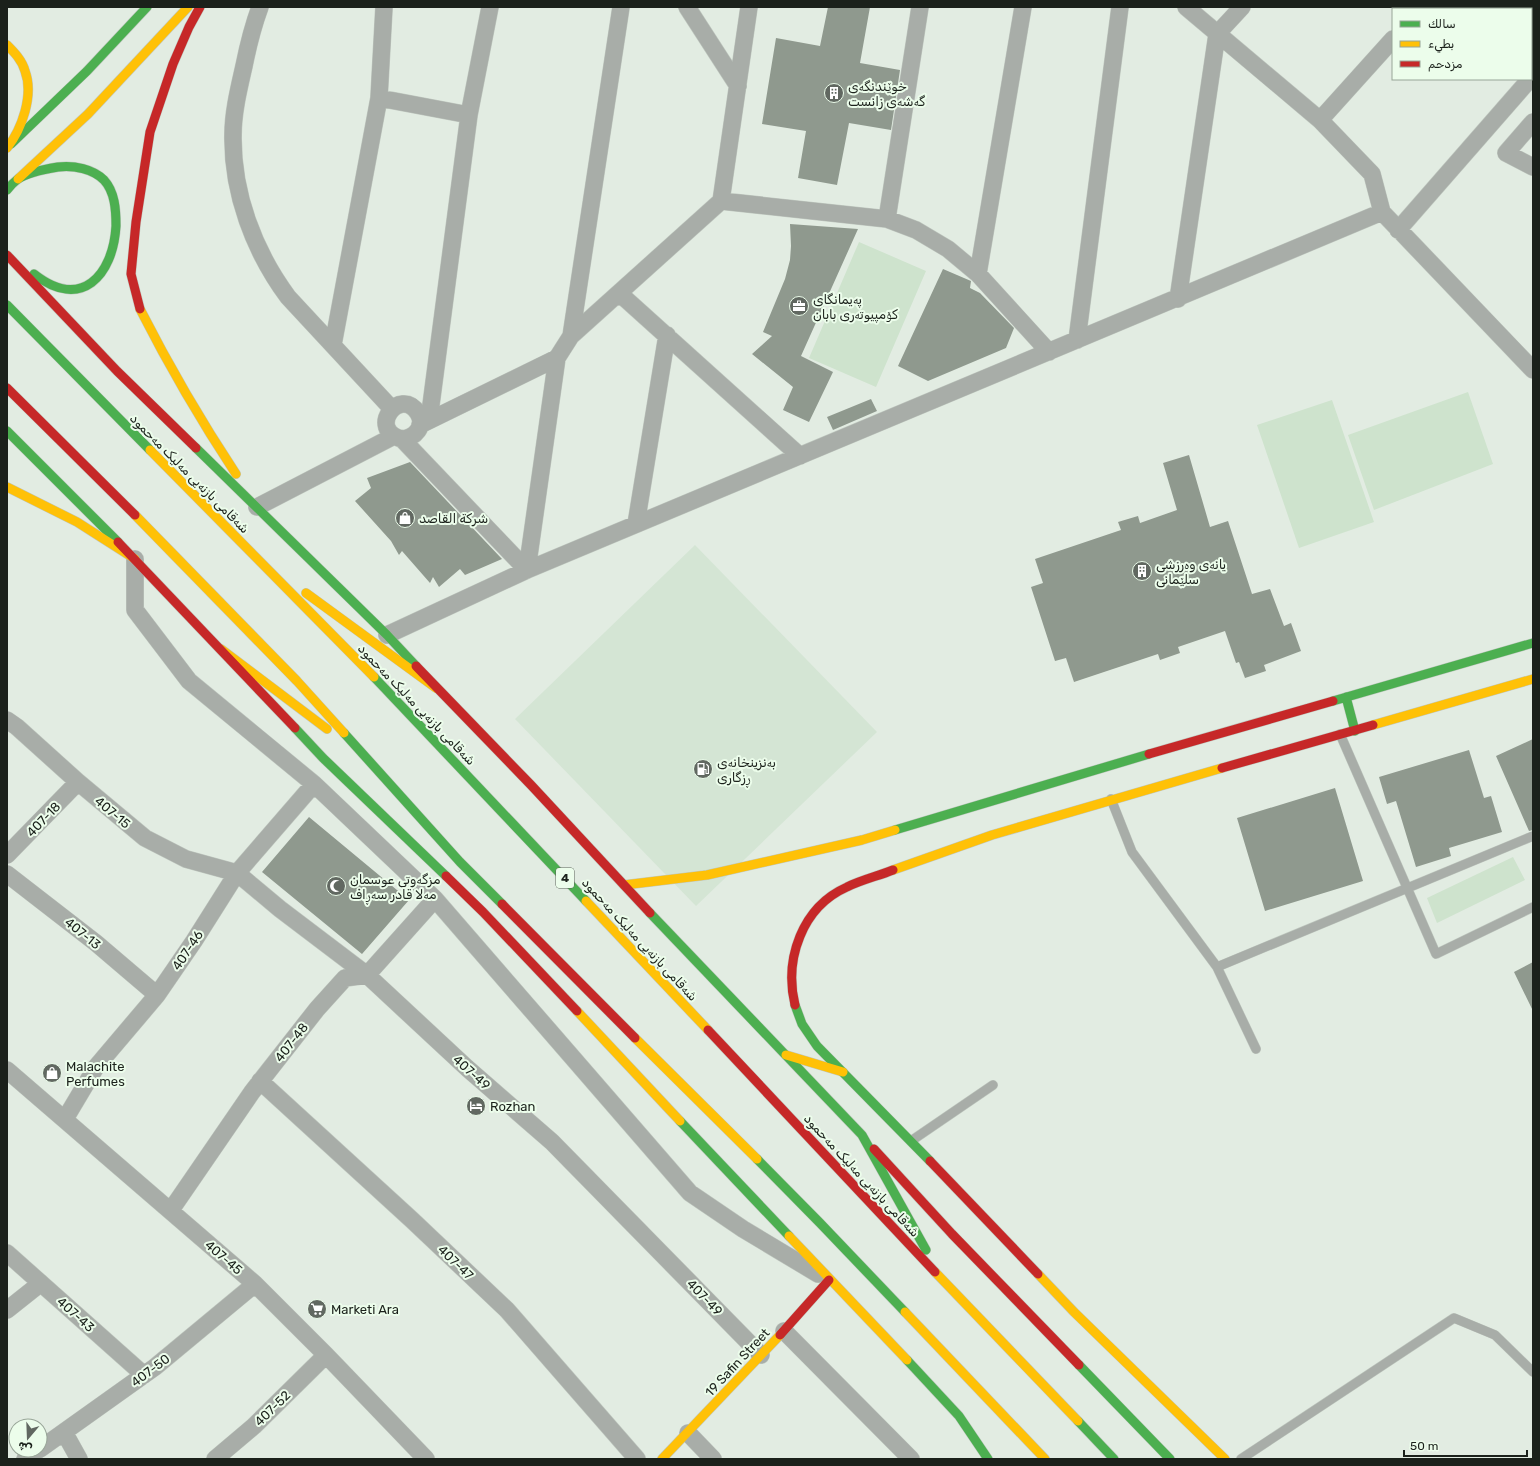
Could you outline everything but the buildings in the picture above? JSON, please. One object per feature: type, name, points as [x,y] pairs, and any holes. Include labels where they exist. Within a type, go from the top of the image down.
[{"type":"main road","points":[[8,147],[87,71],[147,7]]},
{"type":"main road","points":[[7,190],[88,114],[188,7]]},
{"type":"main road","points":[[200,7],[189,27],[173,64],[150,132],[136,222],[131,274],[138,304],[154,338],[202,422],[257,507]]},
{"type":"main road","points":[[7,45],[16,54],[26,72],[28,92],[24,112],[8,147]]},
{"type":"main road","points":[[7,255],[47,284],[59,288],[78,289],[86,286],[103,272],[108,262],[115,230],[116,213],[110,189],[103,180],[93,172],[82,168],[58,167],[18,179]]},
{"type":"main road","points":[[7,255],[117,371],[387,635],[862,1135],[952,1234],[1170,1459]]},
{"type":"main road","name":"شەقامی بازنەیی مەلیک مەحمود","points":[[7,306],[400,703],[942,1279],[1114,1459]]},
{"type":"main road","points":[[7,388],[92,471],[297,681],[460,862],[820,1223],[1045,1459]]},
{"type":"main road","points":[[7,431],[135,559],[323,758],[483,912],[958,1416],[988,1459]]},
{"type":"main road","points":[[7,487],[77,522],[135,559]]},
{"type":"main road","points":[[251,552],[436,688]]},
{"type":"main road","points":[[624,885],[707,875],[862,840],[1533,643]]},
{"type":"main road","points":[[221,649],[368,759]]},
{"type":"main road","points":[[1225,1459],[1074,1312],[806,1033],[795,1008],[792,991],[792,972],[797,941],[804,928],[826,901],[846,887],[976,841],[1111,799],[1340,734],[1356,731],[1533,679]]},
{"type":"main road","points":[[1346,697],[1356,731]]},
{"type":"main road","points":[[785,1054],[843,1072]]},
{"type":"main road","points":[[862,1135],[942,1279]]},
{"type":"main road","name":"19 Safin Street","points":[[662,1459],[761,1355],[829,1280]]},
{"type":"street","points":[[260,7],[253,26],[239,89],[233,134],[236,178],[245,214],[261,253],[272,273],[288,296],[392,409]]},
{"type":"street","points":[[333,345],[379,98],[384,7]]},
{"type":"street","points":[[425,423],[469,115],[490,7]]},
{"type":"street","points":[[571,336],[621,7]]},
{"type":"street","points":[[687,7],[738,86]]},
{"type":"street","points":[[527,570],[557,358],[571,336],[721,201],[749,7]]},
{"type":"street","points":[[887,219],[920,7]]},
{"type":"street","points":[[978,274],[1023,7]]},
{"type":"street","points":[[1077,340],[1120,7]]},
{"type":"street","points":[[1186,7],[1320,120],[1372,174],[1382,212],[1533,370]]},
{"type":"street","points":[[1178,299],[1217,34],[1242,7]]},
{"type":"street","points":[[1320,120],[1392,40]]},
{"type":"street","points":[[1398,230],[1530,80]]},
{"type":"street","points":[[379,98],[469,115]]},
{"type":"street","points":[[1533,122],[1506,153],[1533,167]]},
{"type":"street","points":[[721,201],[887,219],[916,230],[932,238],[948,249],[978,274],[1049,352]]},
{"type":"street","points":[[387,635],[527,570],[1178,299],[1382,212]]},
{"type":"street","points":[[620,293],[800,456]]},
{"type":"street","points":[[636,524],[667,335]]},
{"type":"street","points":[[257,507],[398,437],[413,436],[425,423],[557,358]]},
{"type":"street","points":[[425,423],[413,407],[402,405],[396,406],[388,413],[386,424],[388,430],[398,437],[527,570]]},
{"type":"street","points":[[135,559],[135,610],[189,681],[314,784],[435,899],[690,1193],[743,1229],[829,1280]]},
{"type":"street","name":"407-15","points":[[7,720],[145,838],[186,859],[237,872]]},
{"type":"street","name":"407-18","points":[[7,855],[78,782]]},
{"type":"street","name":"407-46","points":[[65,1119],[96,1067],[157,995],[194,941],[237,872],[314,784]]},
{"type":"street","name":"407-49","points":[[237,872],[280,909],[367,975],[467,1068],[552,1142],[761,1355]]},
{"type":"street","name":"407-13","points":[[7,874],[96,943],[157,995]]},
{"type":"street","points":[[367,975],[435,899]]},
{"type":"street","name":"407-48","points":[[171,1210],[260,1081],[317,1009],[345,978],[367,975]]},
{"type":"street","name":"407-45","points":[[7,1070],[255,1284],[426,1459]]},
{"type":"street","name":"407-47","points":[[260,1081],[412,1220],[507,1310],[637,1459]]},
{"type":"street","name":"407-43","points":[[7,1254],[144,1375]]},
{"type":"street","points":[[7,1310],[41,1283]]},
{"type":"street","name":"407-50","points":[[48,1443],[144,1375],[255,1284]]},
{"type":"street","points":[[784,1330],[911,1459]]},
{"type":"street","name":"407-52","points":[[215,1459],[254,1426],[326,1355]]},
{"type":"street","points":[[64,1432],[74,1456]]},
{"type":"street","points":[[688,1433],[713,1459]]},
{"type":"lane","points":[[1340,734],[1409,888],[1436,954],[1533,907]]},
{"type":"lane","points":[[1111,799],[1132,852],[1217,967],[1256,1049]]},
{"type":"lane","points":[[1217,967],[1533,836]]},
{"type":"lane","points":[[910,1141],[993,1085]]},
{"type":"lane","points":[[1241,1459],[1454,1318],[1494,1335],[1533,1372]]},
{"type":"shaded area","points":[[859,242],[926,271],[876,387],[809,358]]},
{"type":"shaded area","points":[[1468,392],[1493,464],[1374,510],[1348,435]]},
{"type":"shaded area","points":[[1332,400],[1374,522],[1299,548],[1257,425]]},
{"type":"shaded area","points":[[695,545],[877,732],[696,906],[515,719]]},
{"type":"shaded area","points":[[1513,857],[1525,880],[1437,923],[1427,898]]},
{"type":"traffic: fast","points":[[11,144],[87,71],[147,7]]},
{"type":"traffic: fast","points":[[7,190],[17,180],[27,174],[53,168],[77,167],[100,176],[108,185],[113,196],[116,220],[114,244],[109,260],[101,273],[92,283],[80,288],[66,289],[51,285],[34,274]]},
{"type":"traffic: fast","points":[[7,305],[150,450]]},
{"type":"traffic: fast","points":[[7,431],[118,542]]},
{"type":"traffic: fast","points":[[196,448],[387,635],[416,666]]},
{"type":"traffic: fast","points":[[1333,701],[1533,643]]},
{"type":"traffic: fast","points":[[374,677],[586,901]]},
{"type":"traffic: fast","points":[[1346,697],[1355,731]]},
{"type":"traffic: fast","points":[[295,728],[323,758],[446,876]]},
{"type":"traffic: fast","points":[[344,733],[460,862],[502,904]]},
{"type":"traffic: fast","points":[[895,830],[1149,754]]},
{"type":"traffic: fast","points":[[650,913],[862,1135]]},
{"type":"traffic: fast","points":[[795,1005],[802,1024],[817,1046],[930,1161]]},
{"type":"traffic: fast","points":[[680,1121],[789,1236]]},
{"type":"traffic: fast","points":[[862,1135],[926,1250]]},
{"type":"traffic: fast","points":[[757,1159],[905,1312]]},
{"type":"traffic: fast","points":[[907,1360],[959,1416],[988,1459]]},
{"type":"traffic: fast","points":[[1079,1365],[1170,1459]]},
{"type":"traffic: fast","points":[[1078,1421],[1114,1459]]},
{"type":"traffic: slow","points":[[18,179],[88,114],[188,7]]},
{"type":"traffic: slow","points":[[7,45],[18,56],[24,67],[28,90],[22,122],[7,148]]},
{"type":"traffic: slow","points":[[140,309],[186,393],[236,474]]},
{"type":"traffic: slow","points":[[150,450],[374,677]]},
{"type":"traffic: slow","points":[[7,487],[77,522],[135,559]]},
{"type":"traffic: slow","points":[[135,515],[297,681],[344,733]]},
{"type":"traffic: slow","points":[[306,593],[436,688]]},
{"type":"traffic: slow","points":[[221,649],[327,729]]},
{"type":"traffic: slow","points":[[1373,725],[1533,679]]},
{"type":"traffic: slow","points":[[893,870],[992,835],[1222,768]]},
{"type":"traffic: slow","points":[[624,885],[707,875],[862,840],[895,830]]},
{"type":"traffic: slow","points":[[586,901],[708,1030]]},
{"type":"traffic: slow","points":[[577,1011],[680,1121]]},
{"type":"traffic: slow","points":[[635,1038],[757,1159]]},
{"type":"traffic: slow","points":[[786,1055],[843,1072]]},
{"type":"traffic: slow","points":[[789,1236],[907,1360]]},
{"type":"traffic: slow","points":[[935,1272],[1078,1421]]},
{"type":"traffic: slow","points":[[1038,1274],[1074,1312],[1225,1459]]},
{"type":"traffic: slow","points":[[905,1312],[1045,1459]]},
{"type":"traffic: slow","points":[[662,1459],[780,1335]]},
{"type":"traffic: jam","points":[[140,309],[131,274],[136,222],[150,132],[173,64],[189,27],[200,7]]},
{"type":"traffic: jam","points":[[7,255],[117,371],[196,448]]},
{"type":"traffic: jam","points":[[7,388],[135,515]]},
{"type":"traffic: jam","points":[[118,542],[295,728]]},
{"type":"traffic: jam","points":[[416,666],[531,785],[650,913]]},
{"type":"traffic: jam","points":[[1149,754],[1333,701]]},
{"type":"traffic: jam","points":[[1222,768],[1373,725]]},
{"type":"traffic: jam","points":[[795,1005],[792,988],[792,970],[795,953],[800,936],[818,907],[831,896],[847,887],[893,870]]},
{"type":"traffic: jam","points":[[446,876],[483,912],[577,1011]]},
{"type":"traffic: jam","points":[[502,904],[635,1038]]},
{"type":"traffic: jam","points":[[708,1030],[935,1272]]},
{"type":"traffic: jam","points":[[874,1149],[952,1234],[1079,1365]]},
{"type":"traffic: jam","points":[[930,1161],[1038,1274]]},
{"type":"traffic: jam","points":[[780,1335],[829,1280]]},
{"type":"place","name":"خوێندنگەی گەشەی زانست","points":[[834,93]]},
{"type":"place","name":"پەیمانگای کۆمپیوتەری بابان","points":[[799,306]]},
{"type":"place","name":"شركة القاصد","points":[[405,518]]},
{"type":"place","name":"یانەی وەرزشی سلێمانی","points":[[1142,571]]},
{"type":"place","name":"بەنزینخانەی ڕزگاری","points":[[703,769]]},
{"type":"place","name":"مزگەوتی عوسمان مەلا قادر سەڕاف","points":[[336,886]]},
{"type":"place","name":"Malachite Perfumes","points":[[52,1073]]},
{"type":"place","name":"Rozhan","points":[[476,1106]]},
{"type":"place","name":"Marketi Ara","points":[[317,1309]]}]
